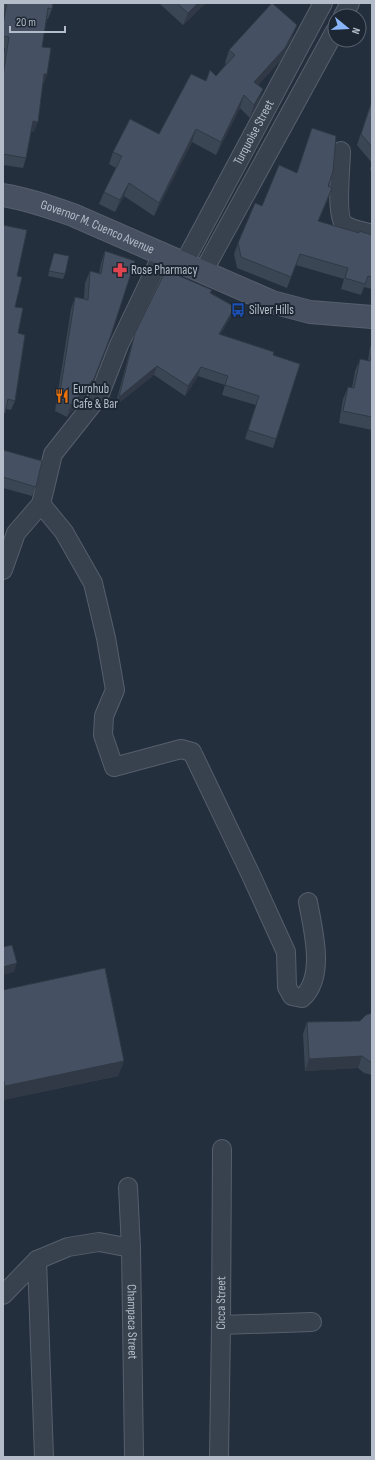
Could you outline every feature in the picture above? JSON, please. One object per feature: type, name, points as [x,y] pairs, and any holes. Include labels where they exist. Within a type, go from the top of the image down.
[{"type":"main road","name":"Governor M. Cuenco Avenue","points":[[3,195],[18,197],[47,205],[73,215],[163,253],[272,302],[310,312],[372,317]]},
{"type":"street","name":"Turquoise Street","points":[[184,263],[323,3]]},
{"type":"street","name":"Turquoise Street","points":[[203,272],[327,46]]},
{"type":"street","points":[[262,117],[283,127]]},
{"type":"street","points":[[341,151],[339,196],[341,220],[345,225],[372,234]]},
{"type":"street","points":[[3,570],[16,533],[41,504],[53,454],[99,396],[119,345],[163,253]]},
{"type":"street","points":[[41,504],[64,532],[93,583],[106,638],[115,690],[104,716],[103,735],[114,767],[181,749],[192,752],[286,952],[287,987],[292,996],[302,998],[313,984],[317,950],[308,902]]},
{"type":"street","name":"Cicca Street","points":[[218,1457],[221,1325],[222,1148]]},
{"type":"street","name":"Champaca Street","points":[[128,1187],[131,1248],[134,1457]]},
{"type":"street","points":[[3,1294],[36,1260],[68,1246],[99,1242],[131,1248]]},
{"type":"street","points":[[36,1260],[44,1457]]},
{"type":"street","points":[[221,1325],[312,1322]]},
{"type":"building","points":[[7,3],[53,3],[52,9],[48,8],[42,47],[51,48],[47,74],[44,74],[38,122],[33,121],[26,158],[3,154],[3,76],[9,37],[3,36],[3,24]]},
{"type":"building","points":[[177,3],[198,3],[188,13]]},
{"type":"building","points":[[272,3],[297,25],[285,48],[254,82],[263,89],[254,105],[244,95],[221,142],[196,129],[159,203],[129,183],[120,200],[104,192],[122,156],[113,152],[130,119],[159,134],[191,74],[206,81],[210,70],[216,76],[235,55],[229,50]]},
{"type":"building","points":[[372,101],[372,147],[361,134]]},
{"type":"building","points":[[312,128],[336,136],[333,171],[328,186],[332,188],[318,221],[359,233],[359,231],[372,235],[372,277],[368,276],[365,284],[345,278],[348,268],[300,254],[291,277],[241,257],[238,243],[255,203],[262,206],[279,165],[297,173]]},
{"type":"building","points":[[3,225],[27,230],[17,276],[22,277],[15,307],[23,308],[18,333],[25,335],[15,401],[8,399],[5,413],[3,413]]},
{"type":"building","points":[[105,251],[135,261],[111,335],[94,379],[71,405],[59,399],[75,297],[88,300],[90,271],[101,274]]},
{"type":"building","points":[[54,253],[69,256],[65,274],[49,271]]},
{"type":"building","points":[[166,270],[212,290],[210,293],[235,307],[219,334],[274,352],[273,355],[300,364],[276,439],[248,430],[259,396],[225,385],[228,376],[201,367],[188,386],[157,366],[119,397],[135,333]]},
{"type":"building","points":[[372,349],[372,417],[343,411],[348,387],[354,388],[360,359],[370,361]]},
{"type":"building","points":[[3,450],[42,461],[36,487],[3,477]]},
{"type":"building","points":[[12,945],[17,963],[3,967],[3,947]]},
{"type":"building","points":[[105,968],[124,1061],[5,1086],[3,1078],[3,990]]},
{"type":"building","points":[[372,1013],[372,1062],[362,1056],[309,1059],[307,1022],[360,1021],[366,1015]]},
{"type":"place","name":"Rose Pharmacy","points":[[120,270]]},
{"type":"place","name":"Silver Hills","points":[[238,310]]},
{"type":"place","name":"Eurohub Cafe & Bar","points":[[62,396]]}]
